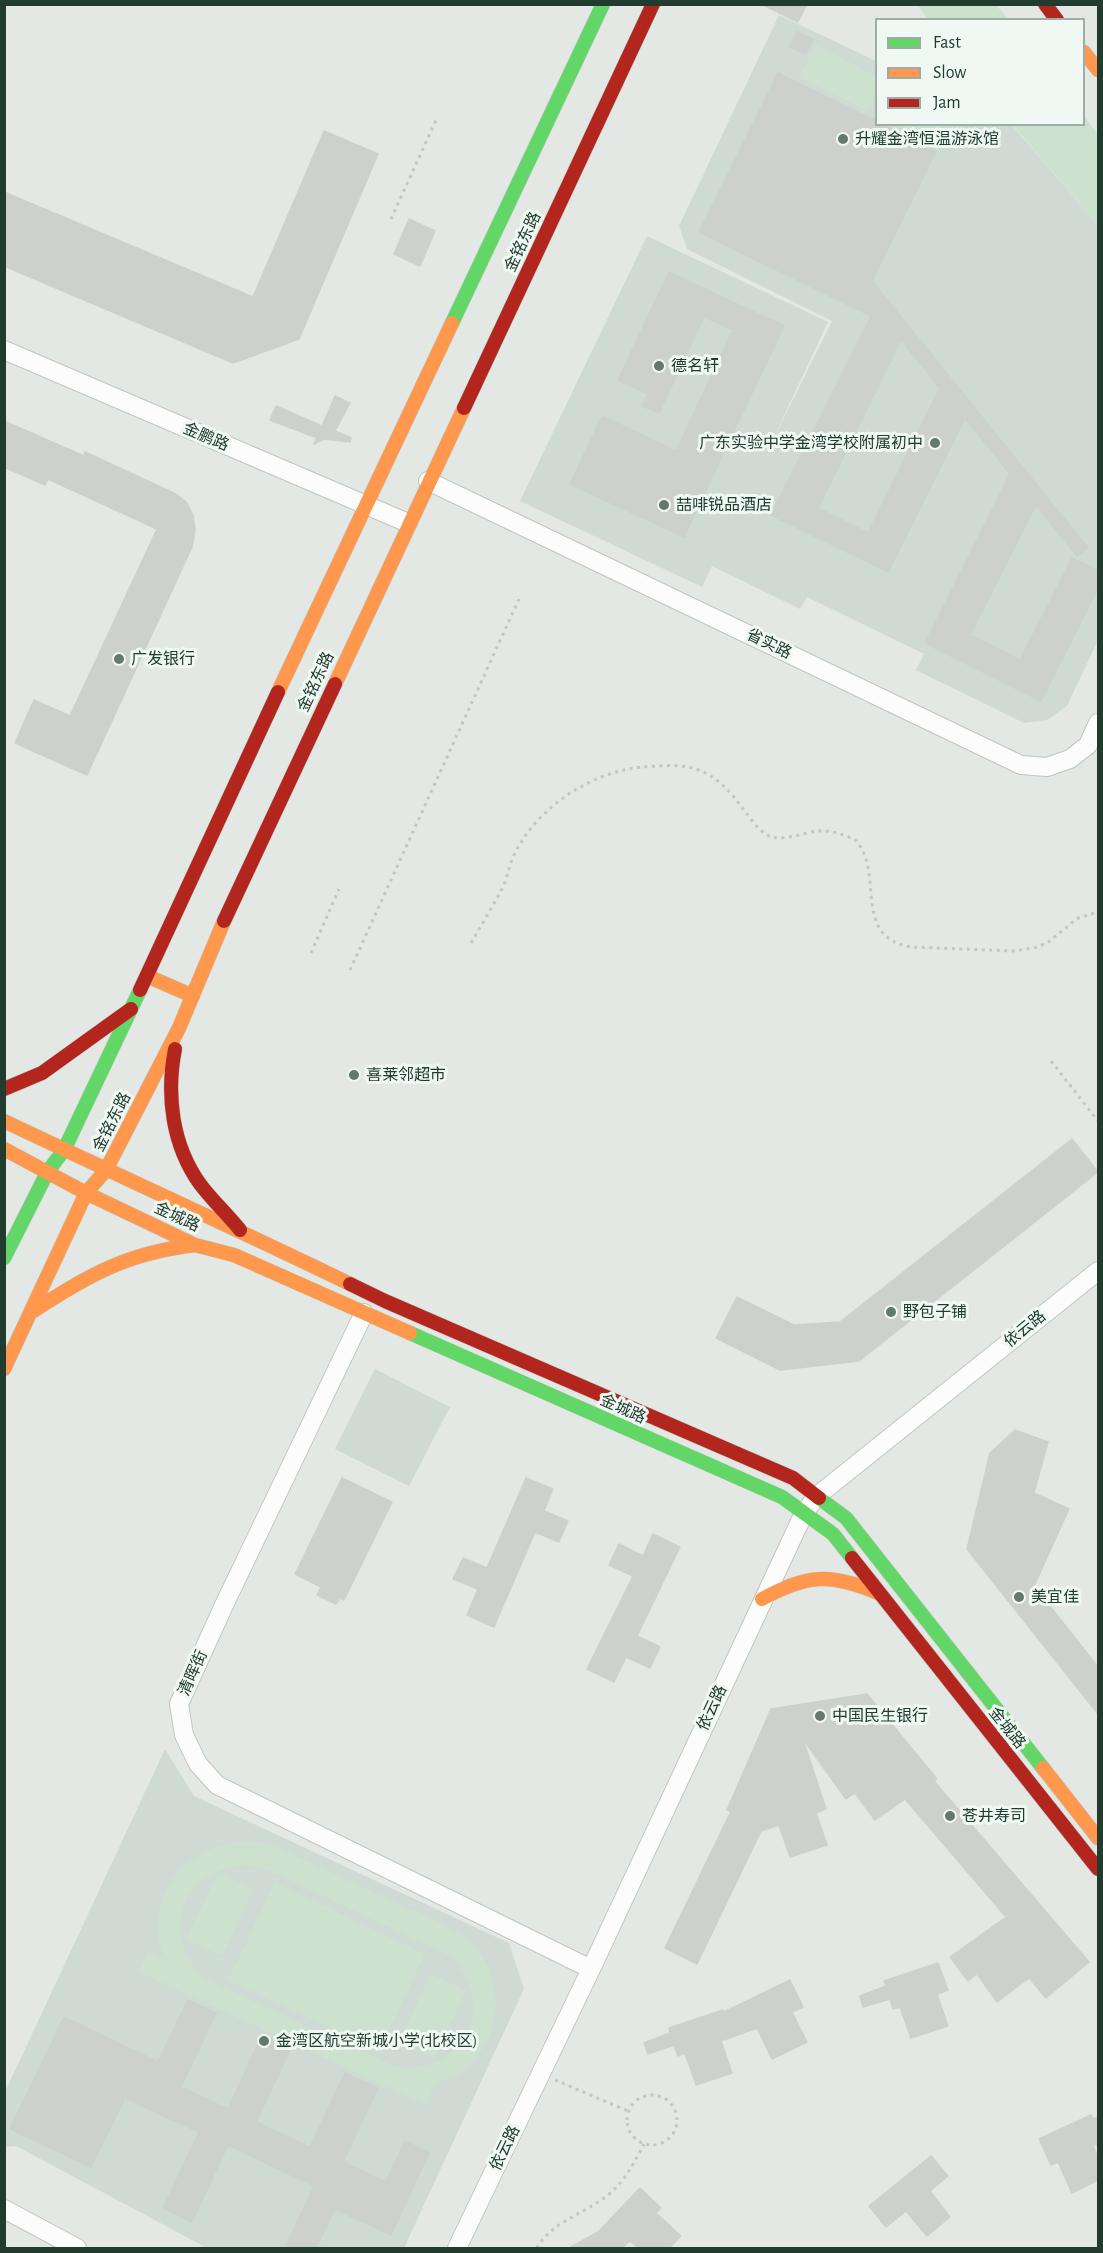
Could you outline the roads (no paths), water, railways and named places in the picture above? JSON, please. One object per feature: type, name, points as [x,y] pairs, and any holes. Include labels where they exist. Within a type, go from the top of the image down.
[{"type":"main road","name":"金铭东路","points":[[4,1258],[48,1171],[64,1150],[133,1008],[201,855],[366,506],[413,417],[603,4]]},
{"type":"main road","name":"金铭东路","points":[[5,1368],[86,1193],[106,1170],[179,1028],[358,619],[408,523],[428,481],[446,432],[653,4]]},
{"type":"main road","points":[[1045,4],[1056,18]]},
{"type":"main road","points":[[1085,54],[1098,70]]},
{"type":"main road","points":[[320,602],[337,610]]},
{"type":"main road","points":[[147,976],[193,996]]},
{"type":"main road","points":[[4,1089],[33,1079],[64,1060],[96,1033],[133,1008]]},
{"type":"main road","points":[[179,1028],[171,1063],[170,1088],[174,1120],[182,1150],[195,1176],[240,1230]]},
{"type":"main road","name":"金城路","points":[[4,1121],[209,1218],[240,1230],[385,1301],[793,1478],[846,1518],[1098,1838]]},
{"type":"main road","name":"金城路","points":[[4,1149],[86,1193],[195,1245],[234,1255],[767,1490],[804,1513],[833,1534],[1098,1869]]},
{"type":"main road","points":[[30,1313],[89,1276],[121,1260],[145,1251],[195,1245]]},
{"type":"main road","points":[[762,1599],[786,1585],[815,1577],[834,1577],[853,1581],[879,1593]]},
{"type":"street","name":"金鹏路","points":[[4,350],[408,523]]},
{"type":"street","name":"省实路","points":[[428,481],[1021,765],[1047,767],[1070,759],[1088,745],[1098,723]]},
{"type":"street","name":"依云路","points":[[457,2248],[591,1970],[804,1513],[817,1496],[1098,1271]]},
{"type":"street","name":"清晖街","points":[[364,1313],[230,1592],[179,1704],[184,1735],[198,1764],[217,1785],[591,1970]]},
{"type":"street","points":[[4,2209],[77,2248]]},
{"type":"place","name":"升耀金湾恒温游泳馆","points":[[843,139]]},
{"type":"place","name":"德名轩","points":[[659,366]]},
{"type":"place","name":"广东实验中学金湾学校附属初中","points":[[935,443]]},
{"type":"place","name":"喆啡锐品酒店","points":[[664,505]]},
{"type":"place","name":"广发银行","points":[[119,659]]},
{"type":"place","name":"喜莱邻超市","points":[[354,1075]]},
{"type":"place","name":"野包子铺","points":[[891,1312]]},
{"type":"place","name":"美宜佳","points":[[1019,1597]]},
{"type":"place","name":"中国民生银行","points":[[820,1716]]},
{"type":"place","name":"苍井寿司","points":[[950,1816]]},
{"type":"place","name":"金湾区航空新城小学(北校区)","points":[[264,2041]]}]
